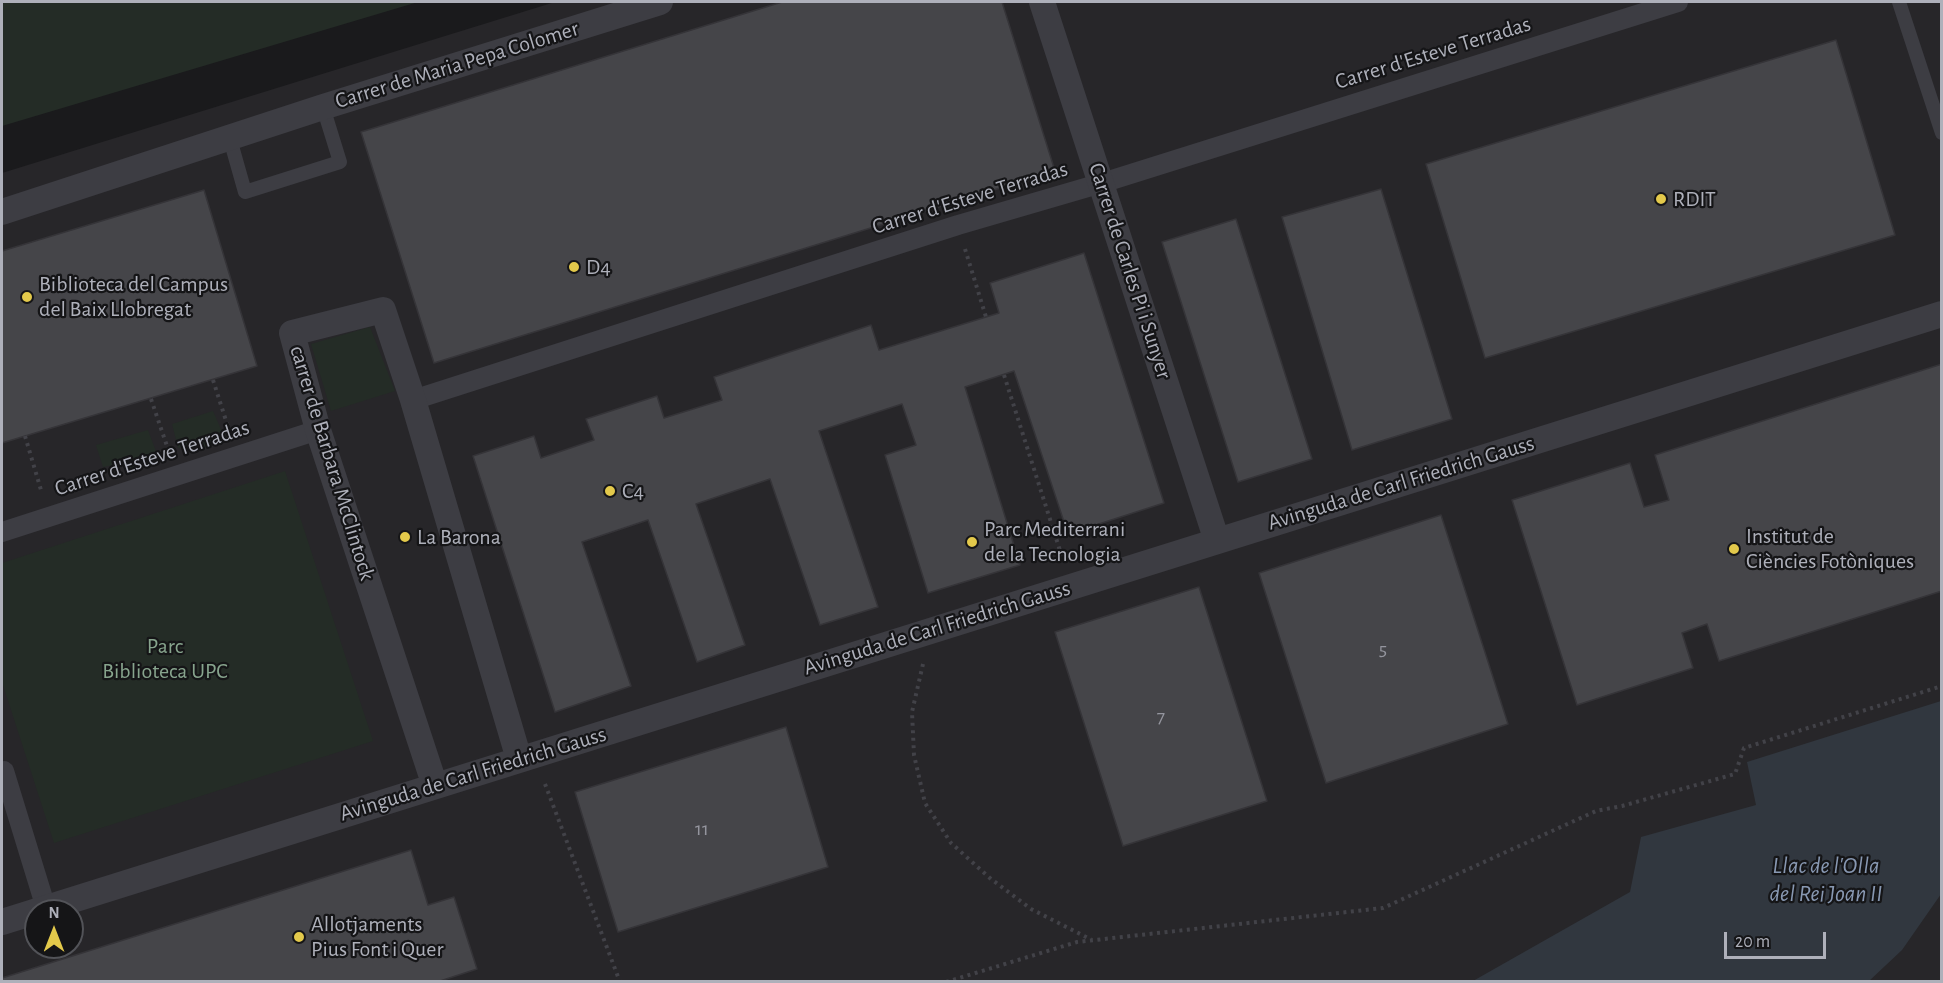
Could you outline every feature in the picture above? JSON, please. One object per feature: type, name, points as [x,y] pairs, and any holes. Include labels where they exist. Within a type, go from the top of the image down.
[{"type":"street","name":"Carrer de Maria Pepa Colomer","points":[[2,212],[323,107],[660,2]]},
{"type":"street","name":"Carrer de Carles Pi i Sunyer","points":[[1042,2],[1217,541]]},
{"type":"street","name":"Carrer d'Esteve Terradas","points":[[413,400],[958,225],[1102,183],[1678,2]]},
{"type":"street","name":"carrer de Barbara McClintock","points":[[435,786],[318,430],[292,333],[383,309],[526,757]]},
{"type":"street","name":"Avinguda de Carl Friedrich Gauss","points":[[75,899],[1941,314]]},
{"type":"street","name":"Carrer d'Esteve Terradas","points":[[2,532],[318,430]]},
{"type":"street","points":[[4,771],[43,899]]},
{"type":"street","name":"Avinguda de Carl Friedrich Gauss","points":[[2,922],[24,915]]},
{"type":"lane","points":[[1899,2],[1941,133]]},
{"type":"lane","name":"Carrer de Maria Pepa Colomer","points":[[230,138],[245,192],[340,162],[323,107]]},
{"type":"path","points":[[958,225],[986,317]]},
{"type":"path","points":[[1004,375],[1071,586]]},
{"type":"path","points":[[213,380],[237,456]]},
{"type":"path","points":[[150,399],[177,476]]},
{"type":"path","points":[[25,436],[49,517]]},
{"type":"path","points":[[930,631],[912,712],[914,755],[925,803],[951,843],[991,879],[1031,909],[1092,940]]},
{"type":"path","points":[[946,981],[1077,942],[1383,908],[1596,811],[1622,806],[1735,774],[1744,748],[1941,686]]},
{"type":"path","points":[[526,757],[620,981]]},
{"type":"shaded area","name":"Parc Mediterrani de la Tecnologia","points":[[555,2],[1941,2],[1941,981],[2,982],[2,173]]},
{"type":"green space","points":[[2,2],[418,2],[2,126]]},
{"type":"green space","points":[[370,327],[395,391],[331,411],[311,344]]},
{"type":"green space","points":[[213,411],[226,441],[194,451],[191,444],[178,448],[172,424]]},
{"type":"green space","points":[[148,430],[157,454],[150,457],[152,464],[129,471],[124,463],[103,467],[96,445]]},
{"type":"green space","name":"Parc Biblioteca UPC","points":[[285,471],[373,741],[54,843],[2,682],[2,563]]},
{"type":"water","name":"Llac de l'Olla del Rei Joan II","points":[[1941,701],[1941,894],[1902,950],[1869,981],[1473,981],[1630,892],[1641,837],[1756,805],[1747,762]]},
{"type":"building","name":"D4","points":[[782,2],[1002,2],[1055,171],[434,363],[361,132]]},
{"type":"building","name":"RDIT","points":[[1836,40],[1895,235],[1485,358],[1426,164]]},
{"type":"building","points":[[1381,189],[1452,419],[1352,450],[1282,217]]},
{"type":"building","points":[[204,190],[257,366],[2,443],[2,251]]},
{"type":"building","points":[[1236,219],[1312,459],[1238,482],[1162,242]]},
{"type":"building","name":"C4","points":[[1084,253],[1164,503],[1068,534],[1014,371],[965,387],[1020,565],[928,593],[885,455],[916,445],[902,404],[819,431],[878,607],[820,625],[770,479],[696,504],[745,645],[697,662],[648,520],[582,542],[631,686],[555,712],[473,456],[534,436],[541,458],[594,440],[586,419],[657,396],[664,418],[722,400],[714,377],[871,325],[879,350],[999,313],[990,283]]},
{"type":"building","name":"Institut de Ciències Fotòniques","points":[[1942,364],[1942,591],[1719,661],[1707,624],[1682,633],[1693,668],[1577,705],[1512,500],[1630,463],[1644,507],[1669,500],[1655,455]]},
{"type":"building","points":[[1441,515],[1508,724],[1326,783],[1259,573]]},
{"type":"building","points":[[1199,587],[1267,801],[1123,846],[1055,632]]},
{"type":"building","points":[[786,727],[828,867],[618,932],[575,792]]},
{"type":"building","name":"Allotjaments Pius Font i Quer","points":[[411,850],[428,905],[454,897],[477,969],[437,982],[2,982],[2,978],[63,959],[84,959],[84,952]]},
{"type":"place","name":"RDIT","points":[[1661,199]]},
{"type":"place","name":"D4","points":[[574,267]]},
{"type":"place","name":"Biblioteca del Campus del Baix Llobregat","points":[[27,297]]},
{"type":"place","name":"C4","points":[[610,491]]},
{"type":"place","name":"La Barona","points":[[405,537]]},
{"type":"place","name":"Parc Mediterrani de la Tecnologia","points":[[972,542]]},
{"type":"place","name":"Institut de Ciències Fotòniques","points":[[1734,549]]},
{"type":"place","name":"Allotjaments Pius Font i Quer","points":[[299,937]]}]
